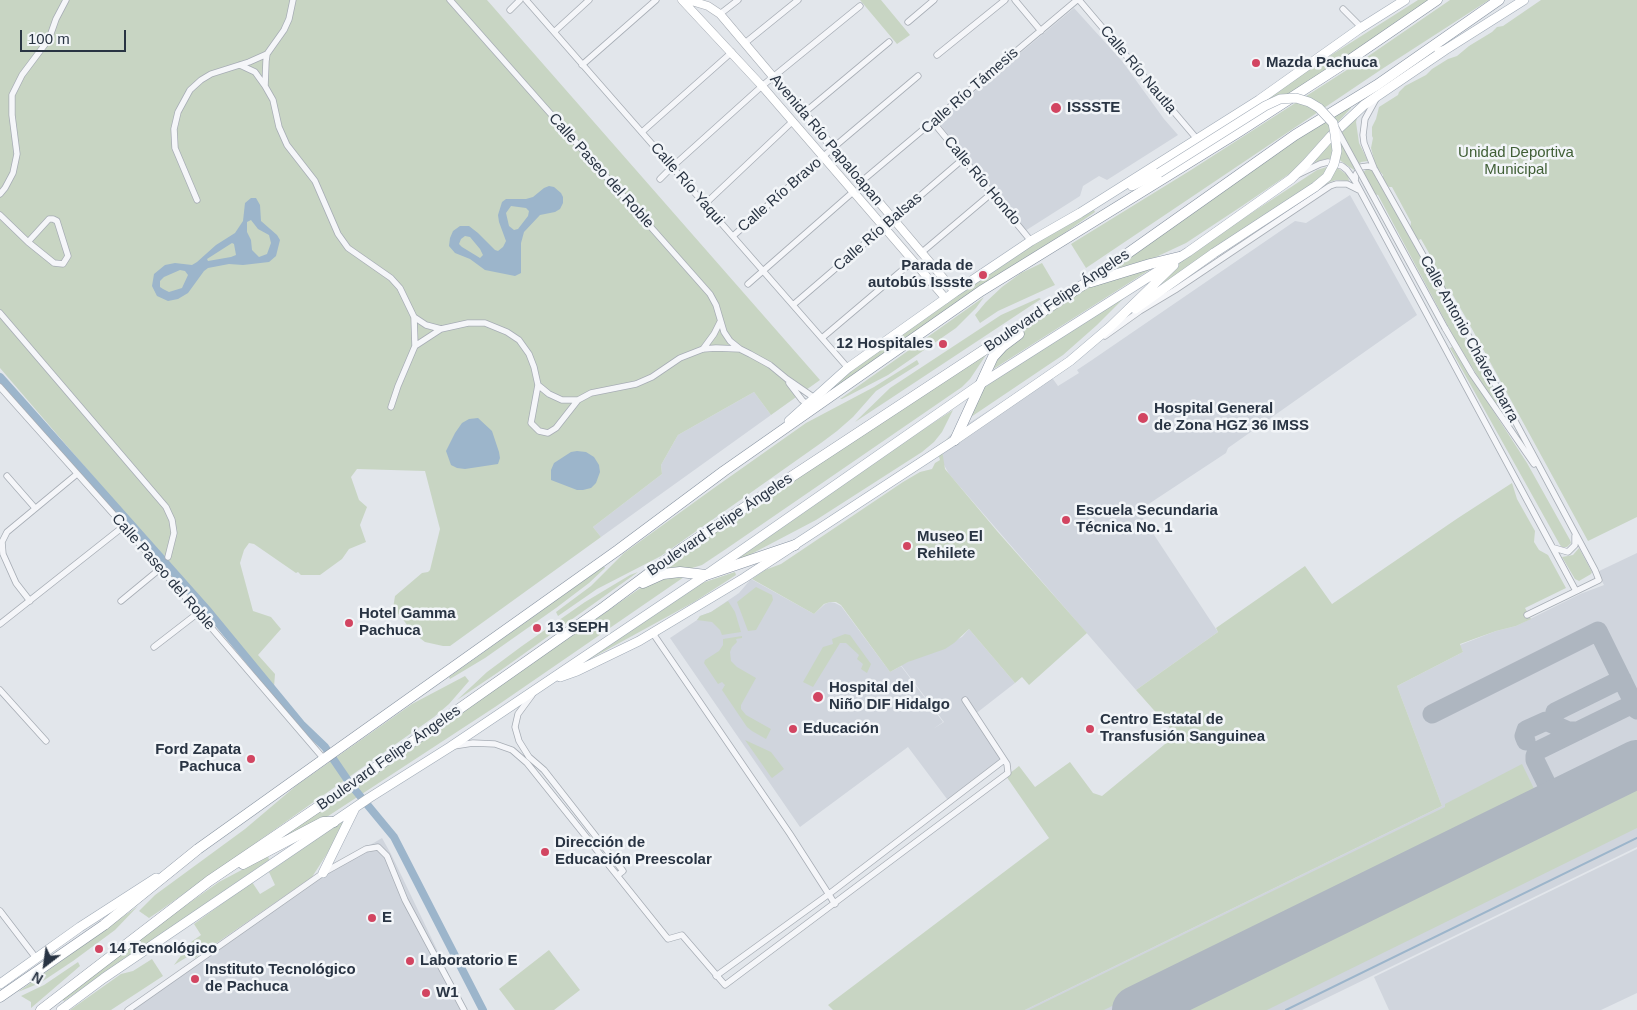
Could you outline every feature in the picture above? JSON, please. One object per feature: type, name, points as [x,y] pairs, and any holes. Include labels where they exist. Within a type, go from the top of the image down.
[{"type":"highway","points":[[0,997],[104,925],[176,866],[329,755],[618,550],[776,434],[813,403],[981,291],[1133,198],[1351,60],[1437,0]]},
{"type":"highway","name":"Boulevard Felipe Ángeles","points":[[41,1010],[209,881],[358,780],[683,548],[1083,285],[1295,135],[1378,84],[1499,0]]},
{"type":"highway","points":[[1083,285],[1184,255]]},
{"type":"highway","points":[[954,440],[993,357],[1003,346],[1036,322],[1054,304]]},
{"type":"highway","points":[[604,606],[616,602],[648,580],[663,574],[680,572],[706,575],[795,545]]},
{"type":"highway","points":[[209,881],[323,822],[334,822]]},
{"type":"highway","points":[[0,992],[29,976]]},
{"type":"main road","points":[[813,403],[848,368],[955,292],[1031,241],[1080,213],[1259,100],[1359,29],[1405,0]]},
{"type":"main road","name":"Boulevard Felipe Ángeles","points":[[1413,60],[1445,50],[1524,0]]},
{"type":"main road","points":[[548,681],[706,575],[979,385],[1184,255],[1291,178],[1354,112],[1445,50]]},
{"type":"main road","points":[[1080,213],[1159,173],[1265,106],[1280,99],[1296,98],[1320,108],[1332,123],[1336,134],[1337,151],[1334,164],[1327,177],[1315,187],[1214,253],[1110,327]]},
{"type":"main road","points":[[1133,198],[1137,192],[1148,184],[1149,178]]},
{"type":"main road","points":[[548,681],[577,671],[639,641],[744,578],[954,440],[1070,361],[1110,327],[1184,255]]},
{"type":"main road","name":"Boulevard Felipe Ángeles","points":[[61,1010],[104,978],[369,798],[450,747],[548,681]]},
{"type":"main road","points":[[323,873],[356,807]]},
{"type":"main road","points":[[0,984],[132,892],[176,866]]},
{"type":"street","points":[[0,194],[13,173],[17,154],[12,115],[12,95],[22,75],[49,39],[56,18],[66,0]]},
{"type":"street","points":[[197,200],[175,148],[174,129],[178,112],[190,90],[200,80],[267,54],[284,30],[289,19],[293,0]]},
{"type":"street","name":"Calle Paseo del Roble","points":[[450,0],[710,294],[716,305],[724,332],[730,341],[740,349]]},
{"type":"street","points":[[510,10],[520,0]]},
{"type":"street","name":"Calle Río Yaqui","points":[[526,0],[848,368]]},
{"type":"street","points":[[554,32],[589,0]]},
{"type":"street","points":[[582,64],[656,0]]},
{"type":"street","name":"Avenida Río Papaloapan","points":[[682,0],[732,52],[793,121],[946,299]]},
{"type":"street","name":"Avenida Río Papaloapan","points":[[688,0],[708,6],[720,14],[955,292]]},
{"type":"street","points":[[720,14],[738,0]]},
{"type":"street","points":[[745,44],[798,0]]},
{"type":"street","points":[[908,22],[934,0]]},
{"type":"street","points":[[938,55],[1005,0]]},
{"type":"street","points":[[1015,0],[1041,31]]},
{"type":"street","name":"Calle Río Támesis","points":[[862,181],[1078,0]]},
{"type":"street","name":"Calle Río Nautla","points":[[1078,0],[1197,139]]},
{"type":"street","points":[[660,179],[762,86],[860,6]]},
{"type":"street","points":[[1343,9],[1361,26],[1359,29]]},
{"type":"street","points":[[804,114],[889,42]]},
{"type":"street","points":[[642,132],[732,52]]},
{"type":"street","points":[[265,86],[267,54]]},
{"type":"street","points":[[240,65],[256,72],[265,86],[273,100],[279,127],[287,145],[314,181],[338,234],[348,248],[390,278],[400,288],[414,317],[415,346],[391,407]]},
{"type":"street","name":"Calle Río Bravo","points":[[733,236],[918,76]]},
{"type":"street","name":"Calle Antonio Chávez Ibarra","points":[[1291,178],[1310,168],[1328,162],[1342,166],[1347,170],[1362,193],[1576,591],[1599,580],[1486,367],[1374,168],[1364,143],[1363,127],[1372,104],[1379,96]]},
{"type":"street","points":[[705,204],[793,121]]},
{"type":"street","name":"Calle Río Hondo","points":[[933,122],[1031,241]]},
{"type":"street","points":[[1332,123],[1350,151],[1445,328],[1472,374],[1549,487]]},
{"type":"street","name":"Calle Río Balsas","points":[[793,305],[963,159]]},
{"type":"street","points":[[1355,181],[1356,174],[1361,167],[1368,166],[1374,168]]},
{"type":"street","points":[[1070,361],[1140,311],[1175,290],[1330,186],[1347,184],[1354,186],[1362,193]]},
{"type":"street","points":[[748,284],[853,192]]},
{"type":"street","points":[[921,253],[992,193]]},
{"type":"street","points":[[0,215],[28,242],[54,264],[63,264],[68,256],[57,221],[53,219],[49,219],[28,242]]},
{"type":"street","points":[[822,338],[913,261]]},
{"type":"street","name":"Calle Paseo del Roble","points":[[0,313],[166,507],[172,520],[174,533],[168,557]]},
{"type":"street","points":[[414,317],[426,325],[441,329]]},
{"type":"street","points":[[703,349],[720,322]]},
{"type":"street","points":[[415,346],[441,329],[468,323],[485,323],[507,332],[519,340],[529,354],[538,385],[531,423],[539,431],[548,433],[556,428],[578,400],[591,392],[644,381],[680,358],[703,349],[740,349],[770,365],[813,403]]},
{"type":"street","points":[[787,379],[813,403]]},
{"type":"street","points":[[538,385],[549,394],[562,400],[578,400]]},
{"type":"street","name":"Calle Paseo del Roble","points":[[0,387],[161,568],[198,613],[329,755]]},
{"type":"street","points":[[30,601],[16,583],[3,554],[2,542],[7,532],[77,474]]},
{"type":"street","points":[[7,476],[35,508]]},
{"type":"street","points":[[0,624],[124,526]]},
{"type":"street","points":[[1554,548],[1568,552],[1575,545],[1576,536]]},
{"type":"street","points":[[121,601],[161,568]]},
{"type":"street","points":[[1528,615],[1576,591]]},
{"type":"street","points":[[154,647],[198,613]]},
{"type":"street","points":[[652,632],[835,904]]},
{"type":"street","points":[[537,688],[518,714],[515,726],[519,741],[529,758],[544,770],[668,939],[682,935],[716,976],[726,985],[1008,772],[1007,764],[965,700]]},
{"type":"street","points":[[0,690],[46,740]]},
{"type":"street","points":[[450,747],[472,743],[495,744],[512,750],[527,763],[620,873]]},
{"type":"street","points":[[716,976],[829,894],[1004,760]]},
{"type":"street","points":[[891,846],[898,856]]},
{"type":"street","points":[[128,1010],[323,873],[366,848],[378,848],[387,856],[405,900],[464,1010]]},
{"type":"street","points":[[0,912],[36,958]]},
{"type":"shaded area","name":"ISSSTE","points":[[1074,8],[1122,61],[1164,119],[1178,135],[1107,180],[1099,176],[1083,186],[1080,196],[1025,231],[938,122]]},
{"type":"shaded area","points":[[1350,195],[1417,315],[1228,448],[1226,453],[1141,509],[1139,507],[1137,509],[1218,632],[1136,690],[949,474],[943,463],[942,450],[949,436],[1048,372],[1058,386],[1079,373],[1077,370],[1295,221],[1306,223]]},
{"type":"shaded area","points":[[754,392],[771,415],[601,537],[593,527],[662,474],[661,465],[678,435]]},
{"type":"shaded area","points":[[1637,553],[1637,847],[1302,1010],[1025,1010],[1442,806],[1397,686],[1463,652],[1460,645],[1496,631],[1516,626],[1580,594],[1604,585],[1597,572]]},
{"type":"shaded area","name":"Hospital del Niño DIF Hidalgo","points":[[751,579],[814,614],[830,602],[841,606],[890,672],[901,666],[943,722],[933,729],[944,722],[901,665],[962,637],[969,629],[1015,683],[974,715],[1005,760],[950,803],[908,747],[800,827],[670,638],[700,616],[711,612],[739,593]]},
{"type":"shaded area","points":[[382,838],[466,1010],[128,1010],[323,873]]},
{"type":"shaded area","points":[[1637,849],[1637,993],[1601,1010],[1389,1010],[1374,977]]},
{"type":"green space","points":[[0,0],[487,0],[820,380],[771,415],[754,392],[678,435],[661,465],[662,474],[593,527],[601,537],[450,646],[425,642],[412,632],[393,608],[395,596],[422,573],[430,570],[440,529],[425,471],[357,469],[351,477],[359,500],[367,507],[360,525],[366,542],[349,549],[342,559],[320,575],[301,575],[298,572],[296,573],[254,544],[249,543],[244,550],[240,563],[253,611],[271,617],[281,629],[258,655],[275,674],[274,687],[0,368]]},
{"type":"green space","points":[[860,0],[881,0],[910,35],[897,44]]},
{"type":"green space","points":[[1418,0],[1431,0],[1338,64],[1268,106],[1262,99]]},
{"type":"green space","points":[[1450,0],[1489,0],[1382,69],[1086,268],[1071,244],[1191,170],[1367,57]]},
{"type":"green space","name":"Unidad Deportiva Municipal","points":[[1541,0],[1637,0],[1637,517],[1588,541],[1466,318],[1450,290],[1445,288],[1432,267],[1429,253],[1421,239],[1413,237],[1410,229],[1411,222],[1392,187],[1389,187],[1383,180],[1383,175],[1376,167],[1371,148],[1373,138],[1372,127],[1379,107],[1398,95],[1405,86],[1426,75],[1448,59],[1457,56],[1497,27],[1503,26]]},
{"type":"green space","points":[[1349,105],[1351,108],[1292,172],[1242,206],[1186,243],[1156,257],[1101,273],[1196,207]]},
{"type":"green space","points":[[1358,115],[1356,122],[1359,143],[1368,161],[1361,162],[1354,170],[1338,159],[1325,159],[1313,163],[1319,154]]},
{"type":"green space","points":[[1330,166],[1342,171],[1348,176],[1349,181],[1336,180],[1330,182],[1274,219],[1265,216],[1143,297],[1186,256],[1317,170]]},
{"type":"green space","points":[[1367,169],[1373,170],[1500,402],[1495,404],[1457,343],[1378,195],[1370,193],[1362,173]]},
{"type":"green space","points":[[1094,210],[1095,212],[1063,234],[977,288],[819,399],[850,369],[1001,263]]},
{"type":"green space","points":[[1042,263],[1055,285],[998,311],[980,323],[975,315],[986,302],[1021,273]]},
{"type":"green space","points":[[1154,267],[984,375],[1004,343],[1066,300],[1087,287]]},
{"type":"green space","points":[[1135,287],[1097,325],[1063,355],[965,421],[970,399],[1002,374]]},
{"type":"green space","points":[[984,297],[956,328],[888,375],[840,399]]},
{"type":"green space","points":[[1039,298],[1041,299],[855,422],[890,388],[1001,315]]},
{"type":"green space","points":[[1452,347],[1527,463],[1570,540],[1571,543],[1567,547],[1560,545],[1450,348]]},
{"type":"green space","points":[[990,349],[970,379],[962,387],[726,549],[702,565],[689,569],[656,573],[674,559]]},
{"type":"green space","points":[[917,360],[919,364],[876,391],[853,417],[821,443],[661,556],[597,589],[558,616],[556,612],[591,586],[624,553],[714,488],[806,423],[874,387]]},
{"type":"green space","points":[[953,410],[942,432],[922,452],[816,520],[738,561],[736,557],[879,458]]},
{"type":"green space","name":"Museo El Rehilete","points":[[949,436],[942,450],[945,469],[1087,633],[1029,685],[1022,677],[1015,683],[969,629],[945,649],[908,662],[890,672],[841,605],[836,602],[824,604],[814,614],[752,579],[765,570],[781,564],[903,482],[920,472],[932,469],[935,463],[940,460],[938,453]]},
{"type":"green space","points":[[1512,483],[1517,499],[1535,531],[1534,542],[1539,550],[1548,555],[1566,588],[1525,608],[1531,619],[1516,626],[1460,644],[1463,652],[1397,686],[1442,806],[1025,1010],[833,1010],[828,1005],[1049,838],[1006,776],[1019,766],[1035,787],[1070,762],[1093,793],[1102,796],[1176,735],[1136,690],[1218,632],[1216,628],[1305,566],[1332,604]]},
{"type":"green space","points":[[1579,548],[1592,572],[1579,581],[1575,579],[1562,557],[1573,555]]},
{"type":"green space","points":[[604,566],[605,568],[589,583],[556,608],[485,658],[450,679],[449,677]]},
{"type":"green space","points":[[638,572],[457,700],[487,672],[522,646],[585,602]]},
{"type":"green space","points":[[735,572],[736,575],[694,602],[581,664],[579,662],[699,584]]},
{"type":"green space","points":[[671,577],[684,577],[495,707],[316,824],[271,845],[639,589]]},
{"type":"green space","points":[[756,587],[772,595],[773,600],[756,630],[748,631],[737,602]]},
{"type":"green space","points":[[728,601],[735,612],[741,632],[722,635],[712,622],[697,620],[700,616],[711,612]]},
{"type":"green space","points":[[845,634],[850,635],[871,664],[867,673],[861,669],[863,664],[857,659],[859,655],[846,643],[840,643],[813,687],[803,682],[823,647],[833,644],[832,639]]},
{"type":"green space","points":[[742,636],[742,638],[736,639],[737,642],[732,647],[730,652],[731,661],[737,667],[756,678],[741,705],[741,709],[746,715],[771,729],[766,739],[747,727],[722,690],[725,685],[722,682],[718,684],[704,663],[705,660],[719,651],[723,645],[723,639]]},
{"type":"green space","points":[[465,676],[469,681],[449,704],[434,717],[149,918],[139,911],[155,895],[245,829],[297,785],[412,704]]},
{"type":"green space","points":[[745,740],[771,752],[784,769],[772,778]]},
{"type":"green space","points":[[1522,764],[1538,797],[1104,1010],[1029,1010],[1445,807],[1445,804]]},
{"type":"green space","points":[[1637,780],[1637,828],[1267,1010],[1168,1010]]},
{"type":"green space","points":[[349,816],[350,818],[312,877],[195,958],[192,954],[174,965],[191,942],[201,935],[194,924],[252,882],[260,894],[275,885],[269,872]]},
{"type":"green space","points":[[268,856],[269,860],[64,1001],[61,998],[128,946],[219,882]]},
{"type":"green space","points":[[138,906],[115,930],[73,961],[40,983],[18,992]]},
{"type":"green space","points":[[549,950],[580,990],[554,1010],[515,1010],[499,989]]},
{"type":"green space","points":[[152,959],[163,976],[111,1010],[70,1010],[121,974],[133,971]]},
{"type":"green space","points":[[78,962],[80,966],[31,1008],[31,1002],[21,996],[44,985]]},
{"type":"water","points":[[554,187],[561,193],[563,203],[560,209],[555,212],[540,215],[524,232],[521,243],[521,273],[515,276],[485,270],[470,259],[455,253],[449,246],[453,231],[460,226],[469,226],[498,251],[506,241],[498,215],[502,202],[506,199],[533,197],[544,188]],"holes":[[[511,206],[526,208],[529,211],[528,216],[518,229],[514,230],[509,226],[506,213]],[[465,236],[470,237],[480,249],[483,255],[480,258],[459,244]]]},
{"type":"water","points":[[251,198],[256,198],[260,205],[261,221],[280,240],[276,256],[269,262],[243,265],[229,264],[208,268],[188,293],[178,299],[168,301],[157,296],[152,286],[154,274],[165,265],[175,263],[192,265],[216,245],[235,233],[243,221],[245,203]],"holes":[[[251,220],[258,229],[269,235],[271,243],[267,254],[259,257],[252,250],[251,240],[247,232],[247,222]],[[232,243],[234,244],[236,255],[208,261],[207,259]],[[180,270],[185,271],[188,275],[182,288],[169,292],[160,287],[160,281],[164,277]]]},
{"type":"water","points":[[478,418],[492,431],[499,452],[498,464],[465,469],[457,468],[451,465],[446,451],[462,423],[469,419]]},
{"type":"water","points":[[571,452],[586,452],[594,457],[599,465],[600,472],[596,483],[591,488],[577,490],[551,480],[551,470],[554,463]]},
{"type":"waterway","points":[[0,377],[209,612],[302,725],[325,747],[351,785],[394,837],[483,1010]]},
{"type":"waterway","points":[[1286,1010],[1637,838]]},
{"type":"taxiway","points":[[1432,714],[1598,631],[1637,710]]},
{"type":"taxiway","points":[[1555,712],[1622,679]]},
{"type":"taxiway","points":[[1555,801],[1535,760],[1537,751],[1637,702]]},
{"type":"taxiway","points":[[1526,741],[1524,736],[1526,730],[1546,721],[1568,731],[1578,731]]},
{"type":"runway","points":[[1136,1010],[1637,764]]},
{"type":"place","name":"Mazda Pachuca","points":[[1256,63]]},
{"type":"place","name":"ISSSTE","points":[[1056,108]]},
{"type":"place","name":"Parada de autobús Issste","points":[[983,275]]},
{"type":"place","name":"12 Hospitales","points":[[943,344]]},
{"type":"place","name":"Hospital General de Zona HGZ 36 IMSS","points":[[1143,418]]},
{"type":"place","name":"Escuela Secundaria Técnica No. 1","points":[[1066,520]]},
{"type":"place","name":"Museo El Rehilete","points":[[907,546]]},
{"type":"place","name":"Hotel Gamma Pachuca","points":[[349,623]]},
{"type":"place","name":"13 SEPH","points":[[537,628]]},
{"type":"place","name":"Hospital del Niño DIF Hidalgo","points":[[818,697]]},
{"type":"place","name":"Educación","points":[[793,729]]},
{"type":"place","name":"Centro Estatal de Transfusión Sanguinea","points":[[1090,729]]},
{"type":"place","name":"Ford Zapata Pachuca","points":[[251,759]]},
{"type":"place","name":"Dirección de Educación Preescolar","points":[[545,852]]},
{"type":"place","name":"E","points":[[372,918]]},
{"type":"place","name":"14 Tecnológico","points":[[99,949]]},
{"type":"place","name":"Laboratorio E","points":[[410,961]]},
{"type":"place","name":"Instituto Tecnológico de Pachuca","points":[[195,979]]},
{"type":"place","name":"W1","points":[[426,993]]}]
